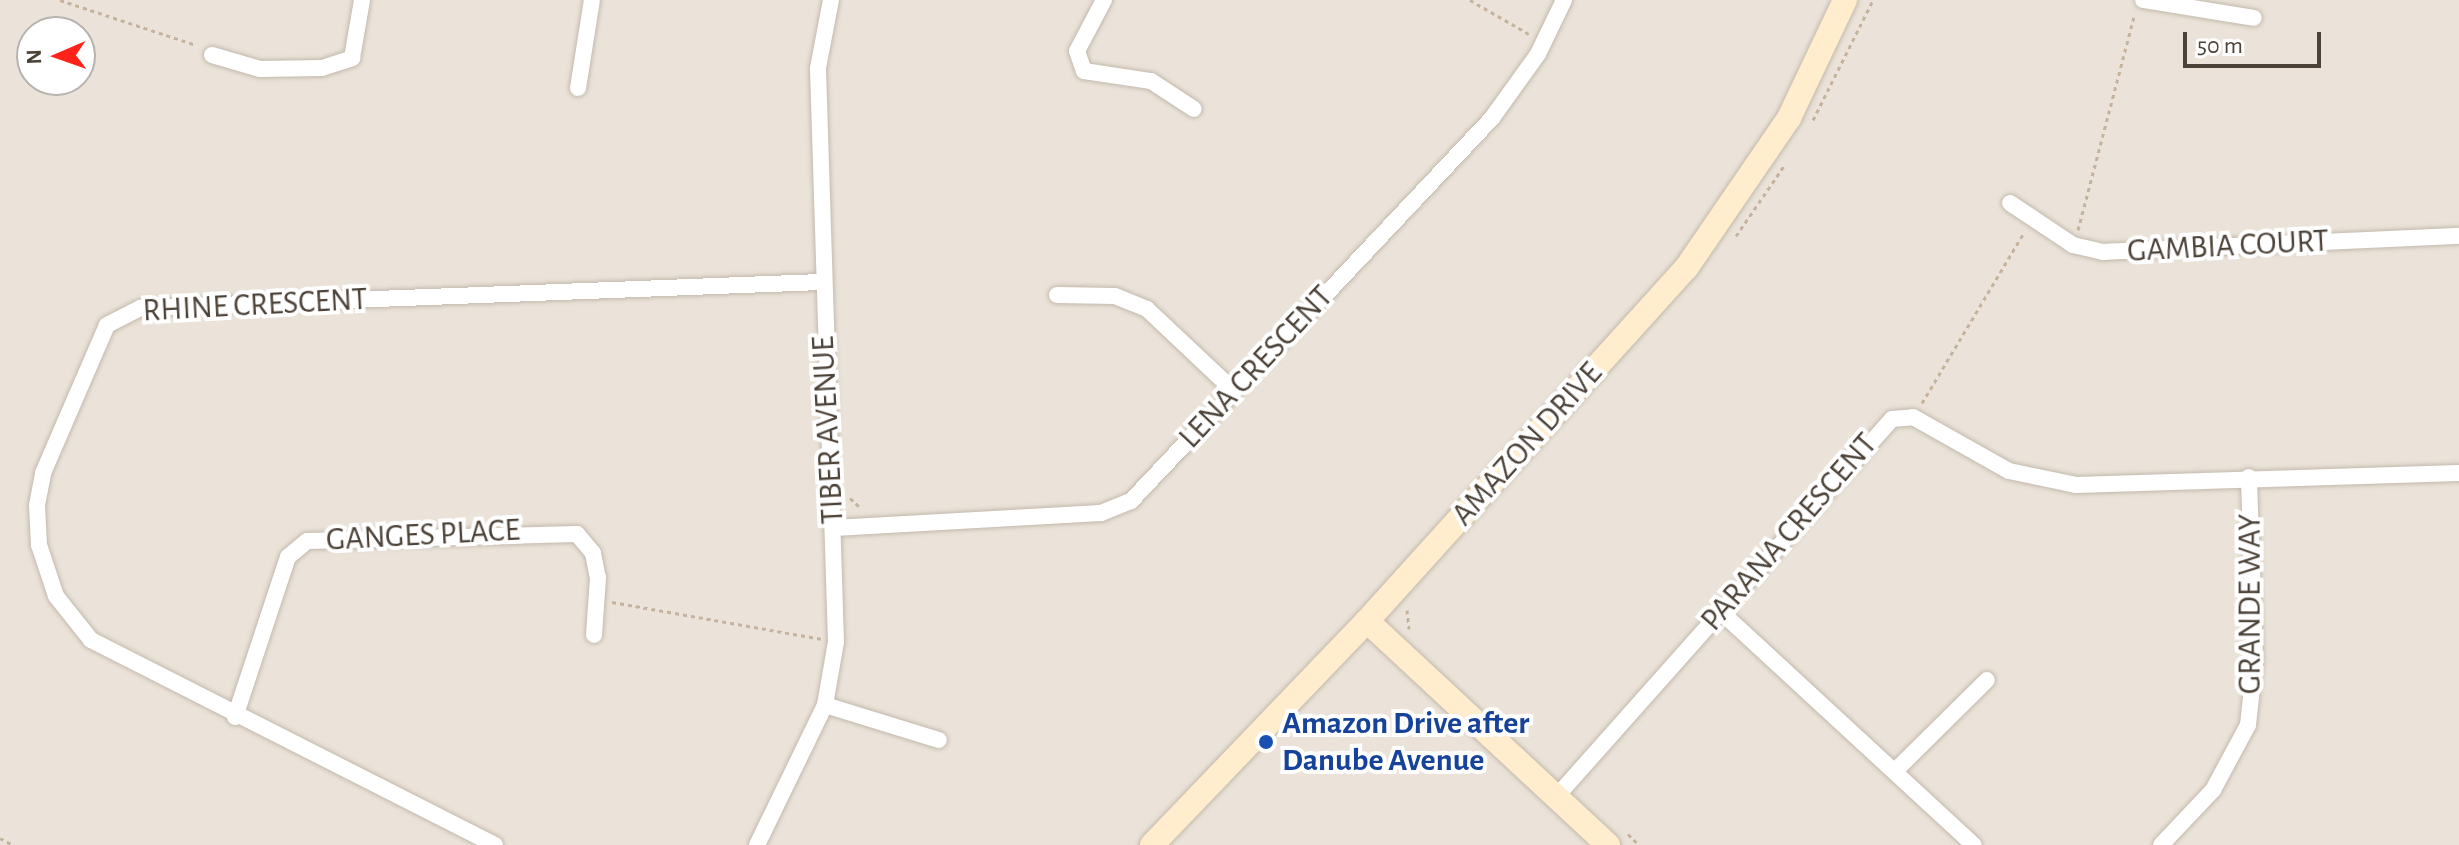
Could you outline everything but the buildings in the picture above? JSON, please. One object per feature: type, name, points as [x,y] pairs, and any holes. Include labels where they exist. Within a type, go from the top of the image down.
[{"type":"street","points":[[212,55],[260,69],[322,68],[352,58],[362,0]]},
{"type":"street","points":[[578,88],[592,0]]},
{"type":"street","name":"TIBER AVENUE","points":[[757,845],[825,705],[836,642],[834,528],[820,282],[818,68],[831,0]]},
{"type":"street","points":[[1104,0],[1077,51],[1084,71],[1151,81],[1194,109]]},
{"type":"street","name":"LENA CRESCENT","points":[[834,528],[1101,513],[1131,501],[1492,118],[1544,42],[1564,0]]},
{"type":"street","name":"AMAZON DRIVE","points":[[1152,845],[1367,621],[1687,267],[1789,118],[1845,0]]},
{"type":"street","points":[[2141,0],[2254,18]]},
{"type":"street","name":"GAMBIA COURT","points":[[2010,203],[2073,245],[2103,252],[2459,236]]},
{"type":"street","name":"RHINE CRESCENT","points":[[495,845],[235,717],[91,640],[56,596],[39,545],[43,473],[107,325],[120,312],[820,282]]},
{"type":"street","points":[[1057,295],[1115,296],[1147,309],[1233,390]]},
{"type":"street","name":"PARANA CRESCENT","points":[[1557,796],[1876,430],[1913,417],[2009,471],[2076,485],[2249,477],[2459,473]]},
{"type":"street","name":"GRANDE WAY","points":[[2161,845],[2213,790],[2248,725],[2255,661],[2249,477]]},
{"type":"street","name":"GANGES PLACE","points":[[235,717],[288,557],[307,541],[577,534],[593,553],[596,599],[594,635]]},
{"type":"street","points":[[1720,611],[1898,768],[1974,845]]},
{"type":"street","points":[[1367,621],[1557,796],[1612,834]]},
{"type":"street","points":[[1898,768],[1987,680]]},
{"type":"street","points":[[825,705],[939,740]]},
{"type":"path","points":[[60,0],[179,33],[212,55]]},
{"type":"path","points":[[1470,0],[1544,42]]},
{"type":"path","points":[[1807,130],[1873,0]]},
{"type":"path","points":[[2073,245],[2141,0]]},
{"type":"path","points":[[1730,243],[1791,155]]},
{"type":"path","points":[[1913,417],[2032,217]]},
{"type":"path","points":[[596,599],[836,642]]},
{"type":"path","points":[[1408,606],[1410,632]]},
{"type":"path","points":[[1612,834],[1639,845]]},
{"type":"path","points":[[0,838],[13,845]]},
{"type":"shaded area","points":[[0,0],[2459,0],[2459,845],[0,845]]},
{"type":"place","name":"Amazon Drive after Danube Avenue","points":[[1266,742]]}]
